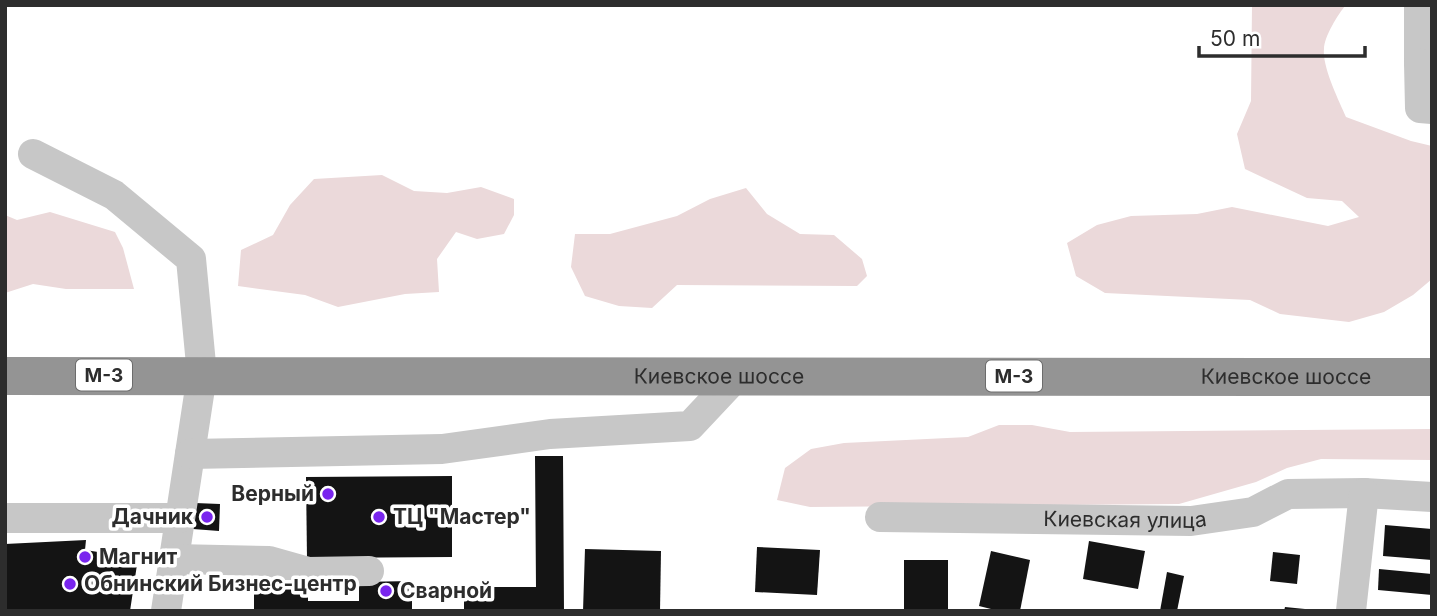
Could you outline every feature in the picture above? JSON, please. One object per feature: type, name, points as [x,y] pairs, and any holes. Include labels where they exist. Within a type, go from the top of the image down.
[{"type":"highway","name":"Киевское шоссе","points":[[5,376],[1432,377]]},
{"type":"street","points":[[1419,5],[1426,63],[1420,108],[1432,108]]},
{"type":"street","points":[[33,155],[114,195],[191,259],[202,375],[166,611]]},
{"type":"street","points":[[190,454],[442,449],[550,435],[690,426],[737,376]]},
{"type":"street","points":[[1351,611],[1364,493]]},
{"type":"street","name":"Киевская улица","points":[[880,517],[1191,521],[1253,512],[1288,494],[1364,493],[1432,497]]},
{"type":"street","points":[[5,518],[180,518]]},
{"type":"street","points":[[174,559],[269,561],[308,572],[369,571]]},
{"type":"shaded area","points":[[1252,5],[1346,5],[1326,38],[1324,56],[1328,74],[1346,117],[1432,146],[1432,279],[1413,295],[1384,312],[1349,322],[1280,314],[1250,300],[1105,293],[1076,276],[1067,243],[1097,225],[1131,216],[1197,214],[1232,207],[1328,226],[1359,217],[1342,201],[1307,198],[1245,169],[1237,134],[1251,101]]},
{"type":"shaded area","points":[[382,175],[414,191],[447,193],[481,187],[514,199],[514,215],[504,234],[477,239],[456,232],[437,259],[439,292],[405,294],[338,307],[305,295],[238,286],[241,250],[273,235],[290,205],[314,179]]},
{"type":"shaded area","points":[[746,188],[767,214],[800,234],[834,235],[862,259],[867,276],[857,286],[677,285],[652,308],[619,306],[585,296],[571,267],[575,234],[610,234],[677,216],[710,199]]},
{"type":"shaded area","points":[[50,212],[115,232],[123,248],[134,289],[66,289],[33,284],[5,293],[5,215],[17,220]]},
{"type":"shaded area","points":[[999,425],[1032,425],[1070,432],[1432,429],[1432,460],[1321,459],[1287,468],[1256,482],[1179,504],[810,507],[777,500],[785,468],[811,449],[844,443],[968,437]]},
{"type":"building","points":[[535,456],[563,456],[564,611],[464,611],[464,587],[536,587]]},
{"type":"building","name":"ТЦ \"Мастер\"","points":[[452,476],[452,557],[307,558],[306,477]]},
{"type":"building","name":"Дачник","points":[[195,503],[220,504],[219,531],[193,529]]},
{"type":"building","points":[[1385,525],[1432,529],[1432,560],[1383,556]]},
{"type":"building","name":"Обнинский Бизнес-центр","points":[[86,540],[85,550],[138,558],[130,611],[5,611],[5,544]]},
{"type":"building","points":[[1089,541],[1145,551],[1138,589],[1083,579]]},
{"type":"building","points":[[757,547],[820,550],[817,595],[755,592]]},
{"type":"building","points":[[585,549],[661,551],[660,611],[583,611]]},
{"type":"building","points":[[991,551],[1030,560],[1020,611],[999,611],[979,606]]},
{"type":"building","points":[[1273,552],[1300,555],[1297,584],[1270,581]]},
{"type":"building","points":[[904,560],[948,560],[948,609],[904,609]]},
{"type":"building","points":[[1379,569],[1432,574],[1432,595],[1378,590]]},
{"type":"building","points":[[1167,572],[1184,576],[1177,611],[1160,611]]},
{"type":"building","points":[[412,581],[412,611],[254,611],[254,589],[308,589],[308,601],[359,601],[359,582]]},
{"type":"building","points":[[1285,607],[1305,609],[1305,611],[1284,611]]},
{"type":"place","name":"Верный","points":[[328,494]]},
{"type":"place","name":"Дачник","points":[[207,517]]},
{"type":"place","name":"ТЦ \"Мастер\"","points":[[379,517]]},
{"type":"place","name":"Магнит","points":[[85,557]]},
{"type":"place","name":"Обнинский Бизнес-центр","points":[[70,584]]},
{"type":"place","name":"Сварной","points":[[386,591]]}]
